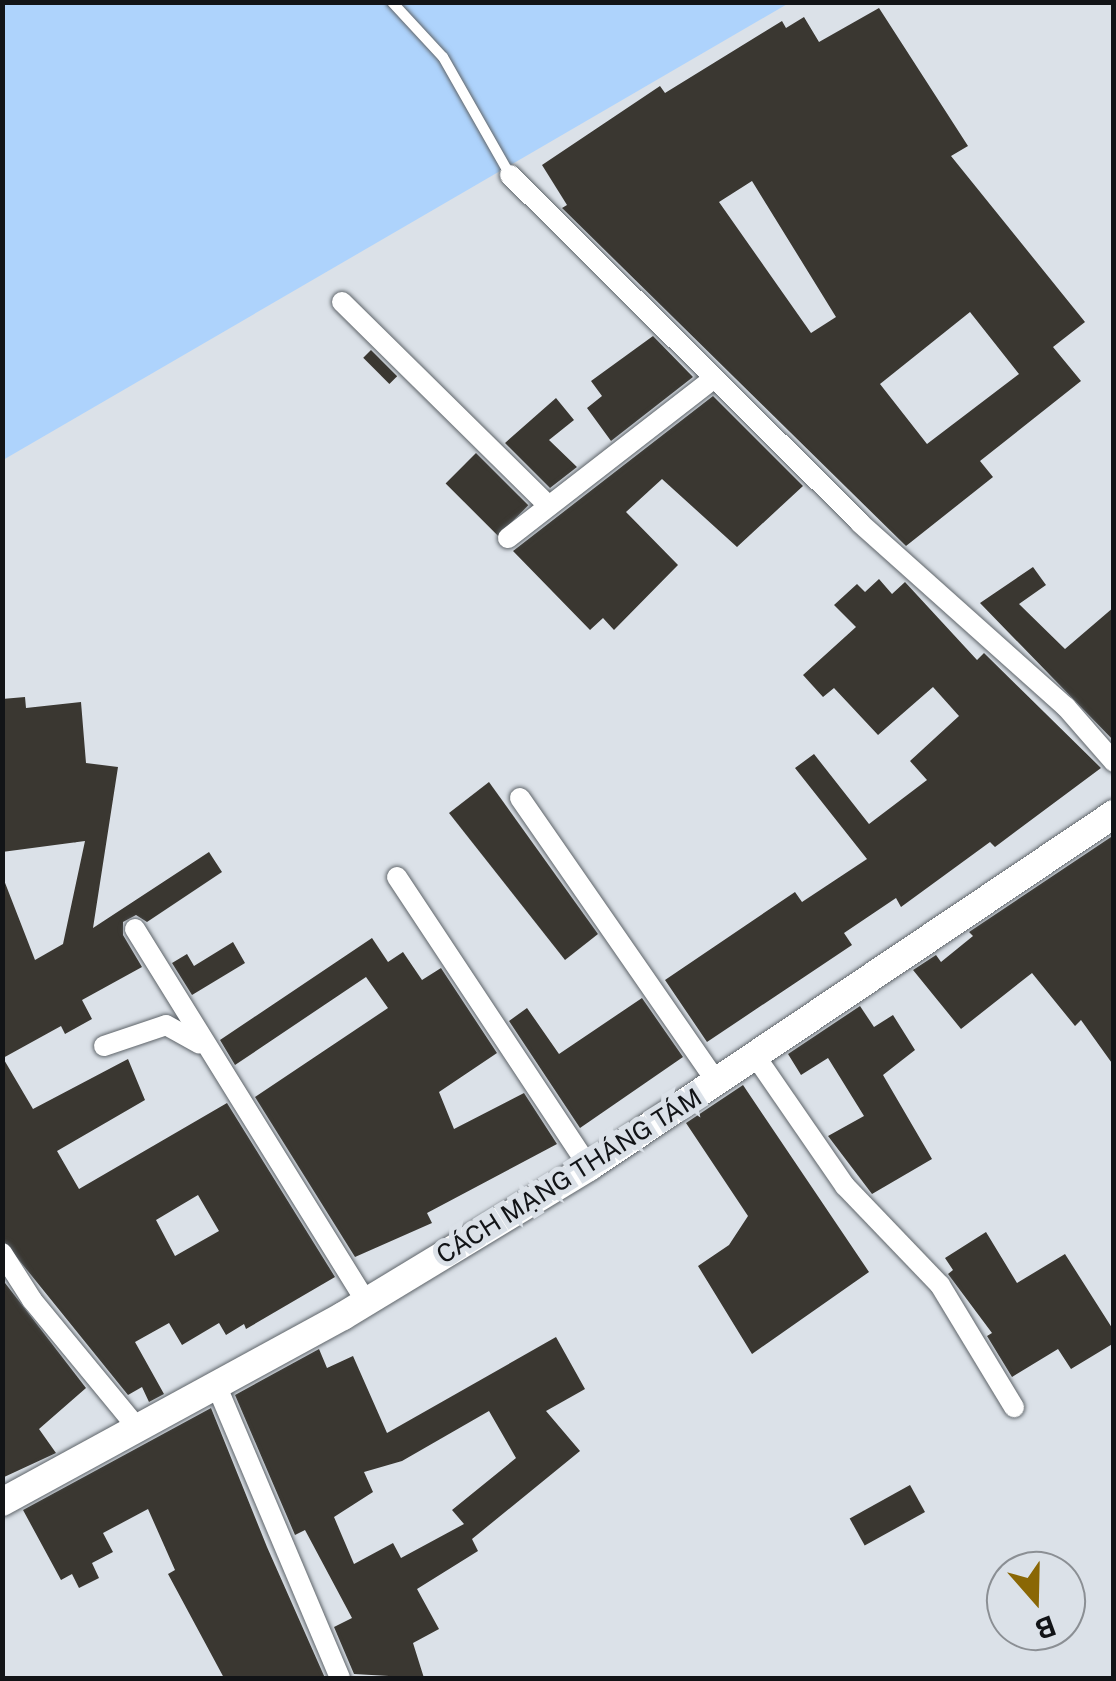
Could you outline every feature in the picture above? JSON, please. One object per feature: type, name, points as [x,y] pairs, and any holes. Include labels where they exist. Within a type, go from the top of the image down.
[{"type":"street","points":[[510,176],[860,523],[1066,707],[1114,762]]},
{"type":"street","points":[[342,302],[546,503]]},
{"type":"street","points":[[508,538],[546,503],[713,379]]},
{"type":"street","points":[[520,798],[717,1082]]},
{"type":"street","name":"CÁCH MẠNG THÁNG TÁM","points":[[2,1502],[135,1425],[366,1303],[589,1167],[1114,814]]},
{"type":"street","points":[[397,877],[589,1167]]},
{"type":"street","points":[[135,929],[201,1044],[366,1303]]},
{"type":"street","points":[[104,1046],[166,1026],[201,1044]]},
{"type":"street","points":[[756,1057],[845,1186],[940,1285],[1014,1407]]},
{"type":"street","points":[[2,1254],[50,1325],[135,1425]]},
{"type":"street","points":[[215,1382],[340,1678]]},
{"type":"lane","points":[[392,2],[443,57],[510,176]]},
{"type":"shaded area","points":[[3,2],[789,3],[3,460]]},
{"type":"building","points":[[879,8],[968,146],[951,156],[1085,322],[1053,347],[1081,381],[980,461],[993,477],[906,546],[562,208],[567,205],[542,165],[660,86],[665,93],[782,21],[786,28],[804,17],[819,42]],"holes":[[[752,181],[836,317],[811,333],[719,202]],[[970,312],[1019,374],[927,444],[880,384]]]},
{"type":"building","points":[[653,336],[693,377],[611,441],[587,408],[602,396],[591,381]]},
{"type":"building","points":[[371,350],[397,376],[389,384],[363,358]]},
{"type":"building","points":[[713,396],[803,486],[737,547],[662,479],[626,512],[678,565],[614,630],[603,618],[590,630],[513,551]]},
{"type":"building","points":[[556,398],[574,420],[549,440],[577,467],[550,488],[505,443]]},
{"type":"building","points":[[476,453],[528,505],[498,536],[446,483]]},
{"type":"building","points":[[1033,567],[1046,585],[1019,604],[1065,649],[1114,607],[1114,741],[980,603]]},
{"type":"building","points":[[879,579],[892,594],[905,582],[977,660],[984,653],[1101,768],[995,847],[990,842],[901,907],[896,898],[844,933],[852,945],[707,1042],[665,980],[795,892],[802,902],[867,859],[795,768],[814,754],[869,824],[927,780],[910,761],[959,716],[933,687],[878,735],[834,688],[823,697],[803,675],[856,627],[834,605],[857,584],[865,592]]},
{"type":"building","points":[[25,697],[26,708],[81,702],[86,763],[118,767],[93,928],[209,852],[222,872],[147,922],[136,915],[123,922],[123,935],[142,967],[82,1000],[92,1019],[65,1034],[61,1026],[3,1058],[33,1109],[128,1059],[145,1100],[57,1151],[79,1189],[227,1103],[335,1277],[246,1329],[244,1324],[226,1335],[219,1323],[182,1345],[169,1323],[135,1342],[164,1394],[149,1402],[142,1387],[128,1395],[2,1239],[2,875],[35,960],[63,944],[85,841],[2,852],[2,699]],"holes":[[[198,1195],[219,1231],[175,1256],[156,1220]]]},
{"type":"building","points":[[489,782],[598,934],[565,960],[449,813]]},
{"type":"building","points":[[1114,835],[1114,1066],[1081,1020],[1075,1026],[1032,973],[961,1029],[913,970],[936,955],[941,962],[973,936],[969,932]]},
{"type":"building","points":[[372,938],[388,962],[403,952],[422,980],[441,968],[497,1053],[439,1092],[454,1129],[524,1093],[557,1144],[427,1213],[432,1223],[355,1257],[255,1097],[388,1008],[366,977],[235,1065],[220,1040]]},
{"type":"building","points":[[233,942],[245,963],[192,995],[172,963],[187,954],[194,966]]},
{"type":"building","points":[[642,998],[683,1057],[580,1128],[509,1021],[527,1008],[559,1054]]},
{"type":"building","points":[[860,1006],[874,1027],[893,1015],[915,1050],[883,1075],[932,1159],[872,1194],[828,1136],[864,1116],[828,1058],[801,1075],[788,1054]]},
{"type":"building","points":[[743,1085],[869,1272],[752,1354],[698,1266],[729,1245],[748,1216],[686,1123]]},
{"type":"building","points":[[986,1232],[1017,1283],[1065,1254],[1114,1331],[1114,1343],[1071,1369],[1058,1349],[1012,1377],[987,1336],[992,1333],[948,1274],[953,1270],[945,1258]]},
{"type":"building","points":[[2,1279],[86,1388],[39,1429],[56,1453],[2,1478]]},
{"type":"building","points":[[556,1337],[585,1389],[546,1411],[580,1451],[472,1539],[478,1551],[417,1589],[439,1629],[413,1643],[424,1678],[354,1674],[334,1627],[352,1618],[305,1530],[295,1535],[235,1395],[319,1349],[327,1368],[353,1356],[387,1433]],"holes":[[[489,1411],[516,1458],[452,1510],[464,1524],[401,1558],[393,1543],[354,1564],[334,1517],[373,1492],[364,1472],[402,1461]]]},
{"type":"building","points":[[211,1408],[325,1678],[224,1678],[168,1574],[175,1570],[148,1509],[103,1533],[113,1552],[92,1563],[99,1578],[79,1588],[72,1574],[61,1580],[23,1510]]},
{"type":"building","points":[[910,1485],[925,1512],[865,1546],[850,1518]]}]
